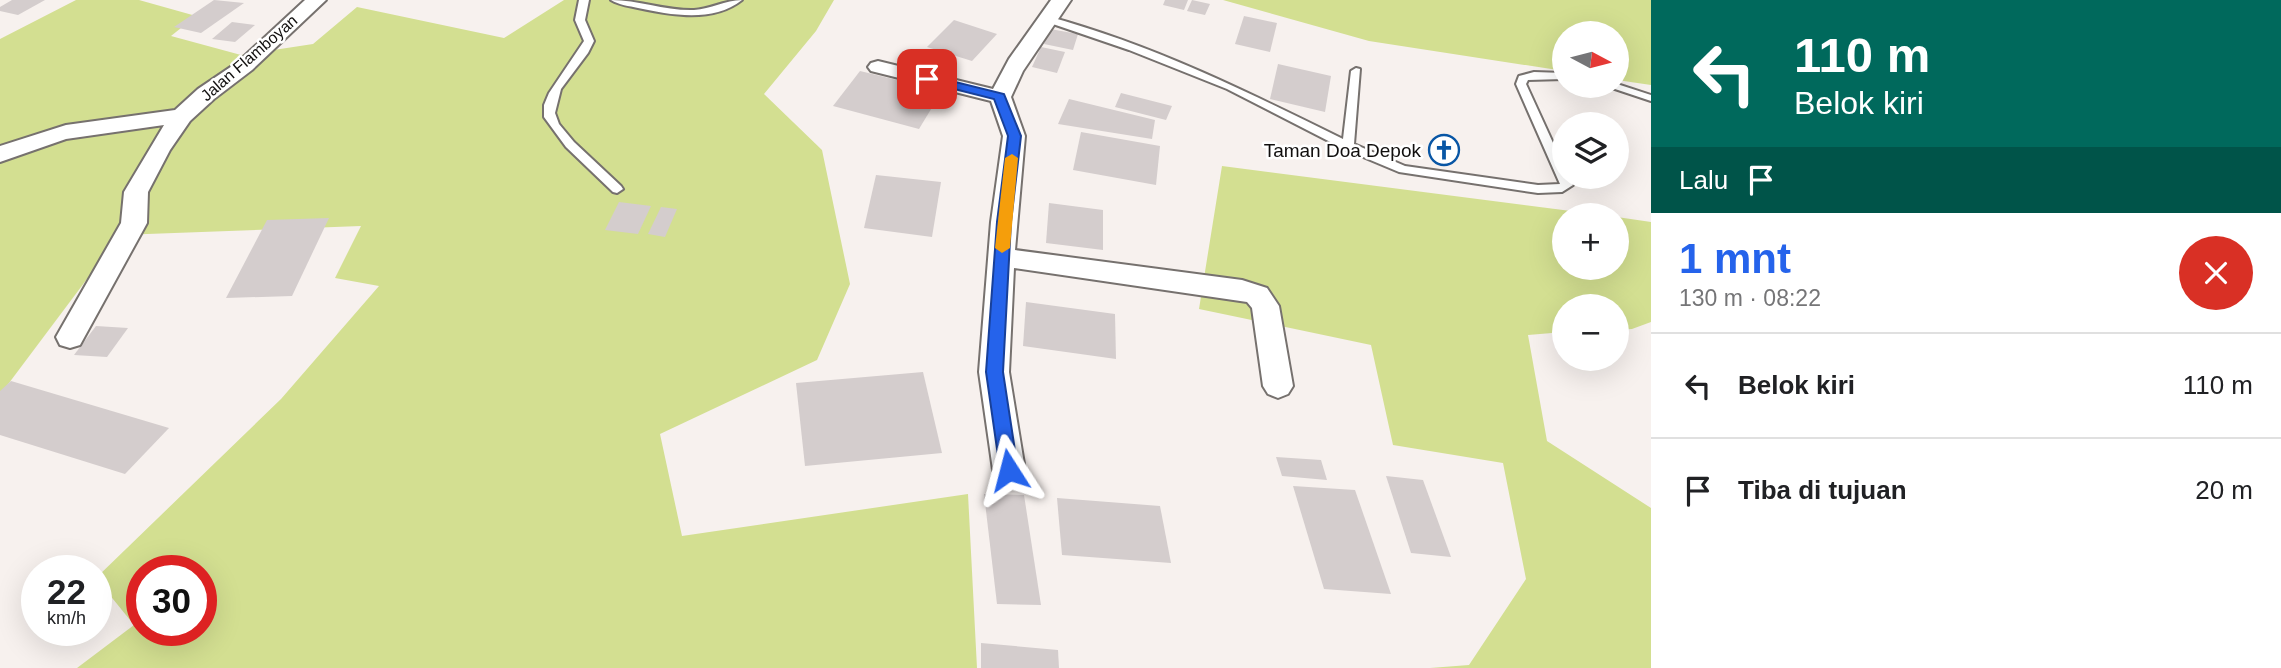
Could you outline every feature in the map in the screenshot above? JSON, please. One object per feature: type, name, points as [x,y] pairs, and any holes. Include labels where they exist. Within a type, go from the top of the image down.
[{"type":"street","name":"Jalan Flamboyan","points":[[70,337],[134,223],[136,191],[159,149],[182,116],[206,94],[245,66],[316,0]]},
{"type":"street","points":[[1009,470],[995,372],[1002,257],[1014,136],[1000,97],[1005,82],[1055,10]]},
{"type":"street","points":[[878,67],[1000,97]]},
{"type":"street","name":"Jalan Flamboyan","points":[[0,155],[30,141],[54,135],[182,116]]},
{"type":"street","points":[[1002,257],[1241,290],[1257,295],[1265,306],[1278,386]]},
{"type":"lane","points":[[584,0],[580,20],[589,41],[582,55],[557,87],[551,102],[550,116],[559,132],[617,189]]},
{"type":"lane","points":[[616,0],[699,14],[725,7],[737,0]]},
{"type":"lane","points":[[1055,10],[1133,48],[1231,87],[1403,169],[1538,188],[1562,188],[1567,185],[1521,84],[1522,78],[1552,76]]},
{"type":"lane","points":[[1348,145],[1356,71]]},
{"type":"lane","points":[[1629,91],[1651,98]]},
{"type":"green space","points":[[76,0],[139,0],[196,16],[171,36],[241,55],[313,44],[357,7],[504,38],[564,0],[834,0],[816,31],[764,94],[822,150],[850,284],[817,360],[660,434],[682,536],[968,494],[977,668],[77,668],[106,646],[112,646],[112,642],[126,631],[126,646],[217,646],[217,555],[126,555],[126,615],[112,598],[112,563],[281,399],[379,286],[335,278],[361,226],[120,235],[0,395],[0,39]]},
{"type":"green space","points":[[1223,0],[1651,0],[1651,85],[1629,82],[1629,21],[1552,21],[1552,69],[1369,41]]},
{"type":"green space","points":[[1222,166],[1552,209],[1552,280],[1629,280],[1629,219],[1651,222],[1651,322],[1629,329],[1629,294],[1552,294],[1552,333],[1528,335],[1547,441],[1651,508],[1651,668],[1430,668],[1469,665],[1526,579],[1503,463],[1393,445],[1371,345],[1199,309]]},
{"type":"building","points":[[12,0],[45,0],[18,15],[0,11],[0,7]]},
{"type":"building","points":[[214,0],[244,3],[201,33],[174,27]]},
{"type":"building","points":[[1165,0],[1188,0],[1184,10],[1163,5]]},
{"type":"building","points":[[1192,0],[1210,4],[1205,15],[1187,11]]},
{"type":"building","points":[[1244,16],[1277,23],[1270,52],[1235,44]]},
{"type":"building","points":[[954,20],[997,34],[972,61],[927,47]]},
{"type":"building","points":[[232,22],[255,25],[235,42],[212,39]]},
{"type":"building","points":[[1050,29],[1078,34],[1073,50],[1044,44]]},
{"type":"building","points":[[1041,47],[1065,52],[1057,73],[1032,67]]},
{"type":"building","points":[[1278,64],[1331,76],[1325,112],[1270,99]]},
{"type":"building","points":[[860,71],[942,91],[919,129],[833,106]]},
{"type":"building","points":[[1121,93],[1172,106],[1166,120],[1115,107]]},
{"type":"building","points":[[1069,99],[1155,120],[1152,139],[1058,124]]},
{"type":"building","points":[[1081,132],[1160,146],[1156,185],[1073,170]]},
{"type":"building","points":[[876,175],[941,182],[932,237],[864,228]]},
{"type":"building","points":[[619,202],[651,206],[638,234],[605,230]]},
{"type":"building","points":[[1049,203],[1103,210],[1103,250],[1046,243]]},
{"type":"building","points":[[661,207],[677,209],[665,237],[648,234]]},
{"type":"building","points":[[329,218],[292,296],[226,298],[267,220]]},
{"type":"building","points":[[1026,302],[1115,314],[1116,359],[1023,346]]},
{"type":"building","points":[[96,326],[128,328],[107,357],[74,355]]},
{"type":"building","points":[[923,372],[942,453],[805,466],[796,383]]},
{"type":"building","points":[[11,381],[169,428],[125,474],[0,435],[0,391]]},
{"type":"building","points":[[1276,457],[1321,460],[1327,480],[1282,476]]},
{"type":"building","points":[[1386,476],[1423,480],[1451,557],[1411,553]]},
{"type":"building","points":[[1293,486],[1355,490],[1391,594],[1324,589]]},
{"type":"building","points":[[984,494],[1024,495],[1041,605],[997,604]]},
{"type":"building","points":[[1057,498],[1160,506],[1171,563],[1062,555]]},
{"type":"building","points":[[981,643],[1058,650],[1059,668],[981,668]]},
{"type":"slow traffic","points":[[1002,248],[1012,158]]},
{"type":"place","name":"Taman Doa Depok","points":[[1444,150]]},
{"type":"route","points":[[927,79],[1000,97],[1014,136],[1004,222],[995,372],[1009,470]]}]
